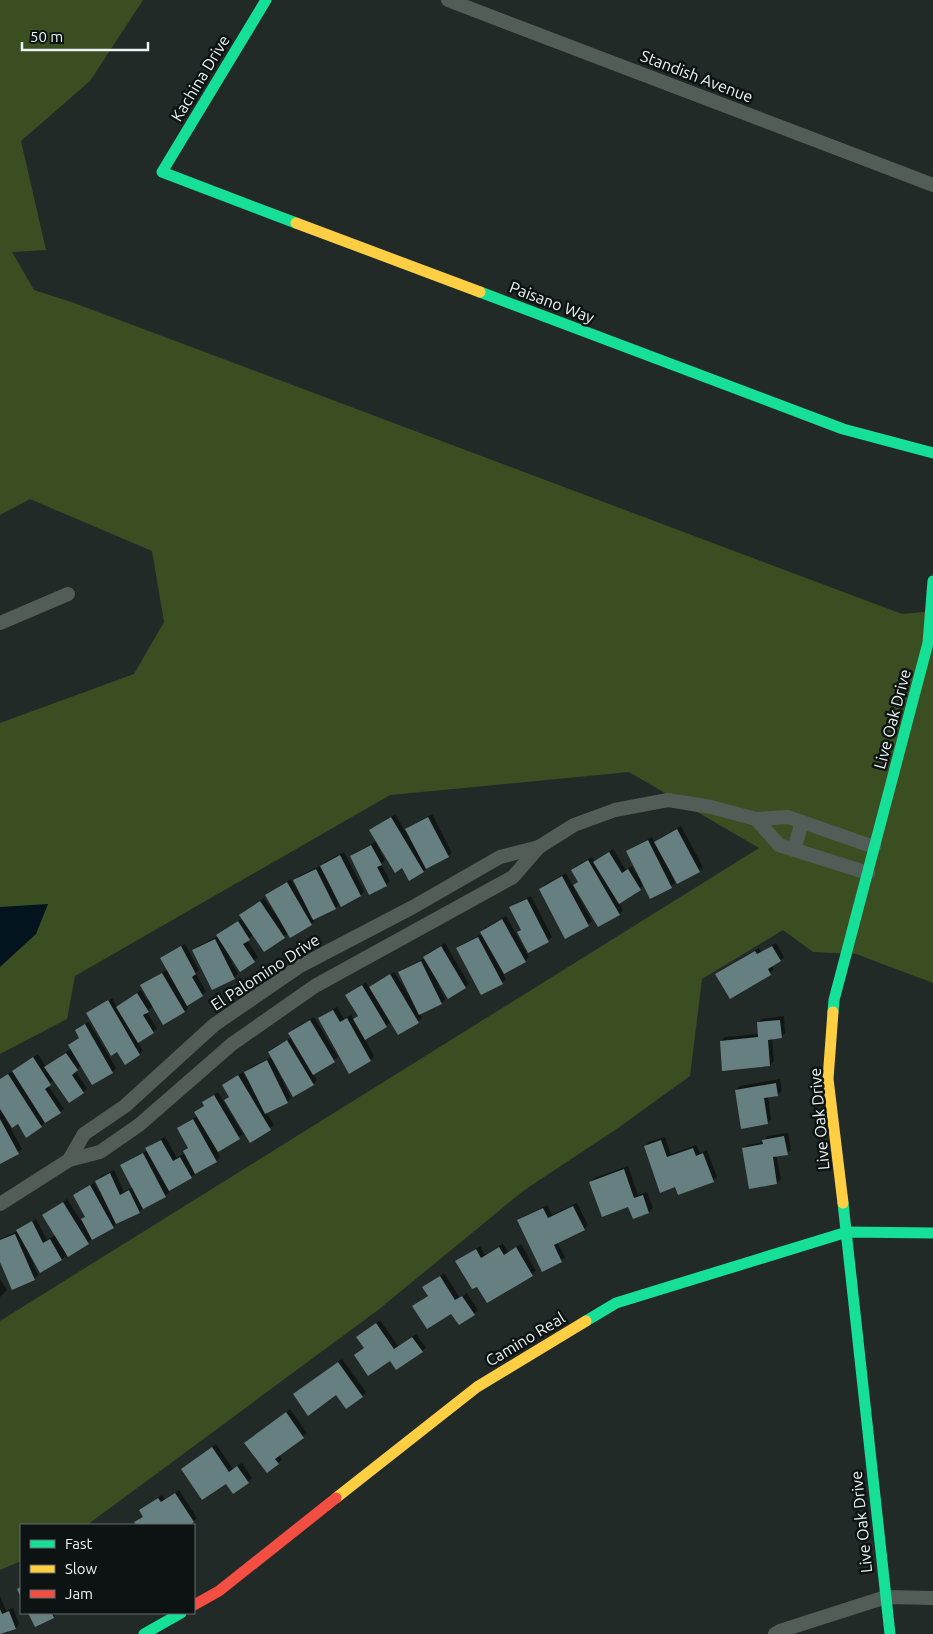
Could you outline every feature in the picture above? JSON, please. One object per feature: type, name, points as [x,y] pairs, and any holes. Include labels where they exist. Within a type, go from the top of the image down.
[{"type":"street","name":"Kachina Drive","points":[[162,172],[266,0]]},
{"type":"street","name":"Standish Avenue","points":[[448,0],[933,185]]},
{"type":"street","name":"Paisano Way","points":[[162,172],[843,429],[933,453]]},
{"type":"street","name":"Live Oak Drive","points":[[890,1634],[847,1232],[828,1079],[834,1000],[928,643],[933,582]]},
{"type":"street","points":[[0,623],[68,594]]},
{"type":"street","name":"El Palomino Drive","points":[[0,1204],[69,1160],[100,1152],[139,1125],[232,1044],[315,986],[513,877],[539,847],[574,824],[615,810],[668,800],[711,807],[756,819],[788,817],[874,847]]},
{"type":"street","points":[[756,819],[779,845],[868,873]]},
{"type":"street","points":[[794,850],[802,822]]},
{"type":"street","name":"El Palomino Drive","points":[[69,1160],[84,1134],[125,1106],[214,1025],[300,966],[413,907],[500,857],[539,847]]},
{"type":"street","name":"Camino Real","points":[[195,1605],[219,1591],[477,1387],[616,1303],[847,1232],[933,1233]]},
{"type":"street","points":[[776,1634],[780,1631],[886,1597],[933,1598]]},
{"type":"street","points":[[144,1634],[179,1614]]},
{"type":"green space","points":[[0,0],[143,0],[90,81],[21,141],[46,250],[12,252],[34,290],[74,303],[902,614],[933,611],[933,983],[856,954],[813,952],[783,930],[702,979],[690,1076],[618,1128],[523,1191],[378,1310],[88,1524],[20,1524],[20,1561],[0,1570],[0,1321],[759,848],[629,772],[390,795],[75,976],[67,1019],[0,1054],[0,723],[134,674],[164,622],[152,551],[30,499],[0,515]]},
{"type":"water","points":[[48,904],[36,934],[0,967],[0,907]]},
{"type":"building","points":[[391,817],[424,872],[409,881],[402,868],[395,873],[369,830]]},
{"type":"building","points":[[428,817],[449,857],[426,869],[405,829]]},
{"type":"building","points":[[677,829],[700,872],[677,884],[654,842]]},
{"type":"building","points":[[648,840],[672,888],[650,899],[626,851]]},
{"type":"building","points":[[371,845],[382,865],[377,867],[387,886],[369,895],[350,856]]},
{"type":"building","points":[[609,852],[622,873],[628,869],[641,890],[619,904],[593,862]]},
{"type":"building","points":[[340,855],[361,896],[341,907],[320,866]]},
{"type":"building","points":[[588,860],[620,915],[598,927],[573,885],[578,882],[571,870]]},
{"type":"building","points":[[316,869],[336,909],[313,920],[293,880]]},
{"type":"building","points":[[562,876],[589,926],[565,939],[539,889]]},
{"type":"building","points":[[287,882],[312,925],[290,938],[265,895]]},
{"type":"building","points":[[527,899],[549,942],[528,953],[517,932],[521,930],[509,907]]},
{"type":"building","points":[[260,901],[285,938],[264,952],[239,915]]},
{"type":"building","points":[[502,919],[526,962],[504,974],[480,932]]},
{"type":"building","points":[[238,921],[250,940],[243,944],[255,962],[240,972],[216,935]]},
{"type":"building","points":[[478,937],[503,984],[481,995],[456,948]]},
{"type":"building","points":[[215,939],[235,979],[212,990],[192,950]]},
{"type":"building","points":[[181,946],[196,974],[192,977],[203,996],[187,1006],[160,958]]},
{"type":"building","points":[[441,946],[466,988],[448,999],[423,957]]},
{"type":"building","points":[[772,946],[781,961],[768,969],[771,975],[730,999],[715,974],[755,951],[757,954]]},
{"type":"building","points":[[421,961],[442,1004],[419,1015],[398,972]]},
{"type":"building","points":[[162,973],[185,1012],[163,1025],[140,985]]},
{"type":"building","points":[[390,974],[419,1023],[398,1035],[369,987]]},
{"type":"building","points":[[362,985],[387,1027],[365,1040],[353,1019],[358,1016],[345,995]]},
{"type":"building","points":[[137,993],[149,1012],[143,1015],[154,1033],[138,1043],[116,1007]]},
{"type":"building","points":[[108,1000],[140,1055],[125,1065],[117,1052],[111,1056],[86,1013]]},
{"type":"building","points":[[333,1010],[340,1022],[347,1018],[371,1061],[349,1074],[318,1018]]},
{"type":"building","points":[[310,1020],[335,1062],[313,1075],[288,1033]]},
{"type":"building","points":[[780,1020],[782,1038],[768,1040],[770,1066],[722,1071],[720,1041],[758,1037],[757,1022]]},
{"type":"building","points":[[85,1024],[113,1073],[92,1085],[68,1045],[79,1038],[75,1030]]},
{"type":"building","points":[[287,1040],[314,1085],[293,1097],[268,1052]]},
{"type":"building","points":[[66,1053],[78,1070],[72,1075],[84,1093],[69,1103],[44,1067]]},
{"type":"building","points":[[33,1057],[51,1085],[45,1089],[61,1113],[45,1123],[12,1071]]},
{"type":"building","points":[[267,1060],[288,1103],[265,1114],[244,1072]]},
{"type":"building","points":[[8,1074],[42,1127],[26,1138],[18,1124],[12,1128],[0,1109],[0,1079]]},
{"type":"building","points":[[238,1075],[271,1130],[250,1143],[224,1100],[229,1097],[222,1085]]},
{"type":"building","points":[[776,1083],[778,1096],[764,1098],[768,1124],[741,1129],[735,1090]]},
{"type":"building","points":[[214,1095],[240,1139],[218,1152],[194,1112],[204,1106],[202,1102]]},
{"type":"building","points":[[0,1119],[19,1154],[0,1164]]},
{"type":"building","points":[[193,1119],[217,1162],[195,1174],[183,1151],[188,1148],[177,1128]]},
{"type":"building","points":[[784,1136],[788,1155],[773,1157],[777,1184],[749,1189],[742,1148],[763,1144],[762,1140]]},
{"type":"building","points":[[161,1140],[173,1161],[180,1157],[192,1178],[169,1191],[145,1148]]},
{"type":"building","points":[[661,1140],[667,1157],[693,1148],[696,1156],[703,1153],[714,1182],[678,1195],[675,1187],[660,1193],[644,1146]]},
{"type":"building","points":[[143,1153],[166,1197],[143,1209],[120,1165]]},
{"type":"building","points":[[624,1169],[634,1198],[643,1195],[649,1213],[633,1219],[628,1207],[602,1217],[589,1182]]},
{"type":"building","points":[[110,1173],[120,1195],[129,1190],[140,1213],[116,1224],[95,1181]]},
{"type":"building","points":[[90,1185],[114,1228],[92,1240],[81,1219],[85,1217],[73,1195]]},
{"type":"building","points":[[63,1202],[89,1244],[68,1257],[42,1215]]},
{"type":"building","points":[[573,1206],[585,1230],[554,1245],[562,1262],[542,1272],[517,1220],[543,1208],[548,1218]]},
{"type":"building","points":[[32,1221],[43,1243],[50,1239],[62,1260],[40,1273],[16,1230]]},
{"type":"building","points":[[15,1234],[35,1280],[12,1290],[0,1262],[0,1240]]},
{"type":"building","points":[[499,1247],[504,1255],[516,1247],[533,1276],[487,1303],[477,1287],[472,1289],[455,1261],[476,1249],[481,1258]]},
{"type":"building","points":[[440,1276],[455,1300],[462,1296],[475,1315],[459,1325],[451,1314],[427,1329],[412,1306],[428,1296],[422,1287]]},
{"type":"building","points":[[376,1323],[394,1349],[412,1337],[423,1352],[396,1370],[390,1361],[368,1376],[354,1355],[364,1348],[356,1337]]},
{"type":"building","points":[[338,1362],[363,1397],[346,1409],[336,1395],[308,1416],[293,1394]]},
{"type":"building","points":[[286,1412],[304,1438],[275,1459],[279,1464],[267,1473],[244,1443]]},
{"type":"building","points":[[212,1447],[229,1472],[237,1466],[249,1483],[233,1494],[226,1484],[202,1500],[181,1469]]},
{"type":"building","points":[[175,1493],[194,1522],[191,1524],[135,1524],[134,1522],[143,1517],[139,1510],[158,1498],[161,1502]]},
{"type":"building","points":[[0,1609],[2,1614],[9,1611],[16,1629],[0,1634]]},
{"type":"building","points":[[28,1614],[52,1614],[54,1618],[35,1627]]},
{"type":"traffic: fast","points":[[266,0],[162,172],[296,223]]},
{"type":"traffic: fast","points":[[480,292],[843,429],[933,453]]},
{"type":"traffic: fast","points":[[833,1012],[834,1000],[928,643],[933,581]]},
{"type":"traffic: fast","points":[[843,1203],[890,1634]]},
{"type":"traffic: fast","points":[[586,1321],[616,1303],[847,1232],[933,1233]]},
{"type":"traffic: fast","points":[[144,1634],[179,1614]]},
{"type":"traffic: slow","points":[[296,223],[480,292]]},
{"type":"traffic: slow","points":[[833,1012],[828,1079],[843,1203]]},
{"type":"traffic: slow","points":[[336,1498],[477,1387],[586,1321]]},
{"type":"traffic: jam","points":[[195,1604],[219,1591],[336,1498]]}]
